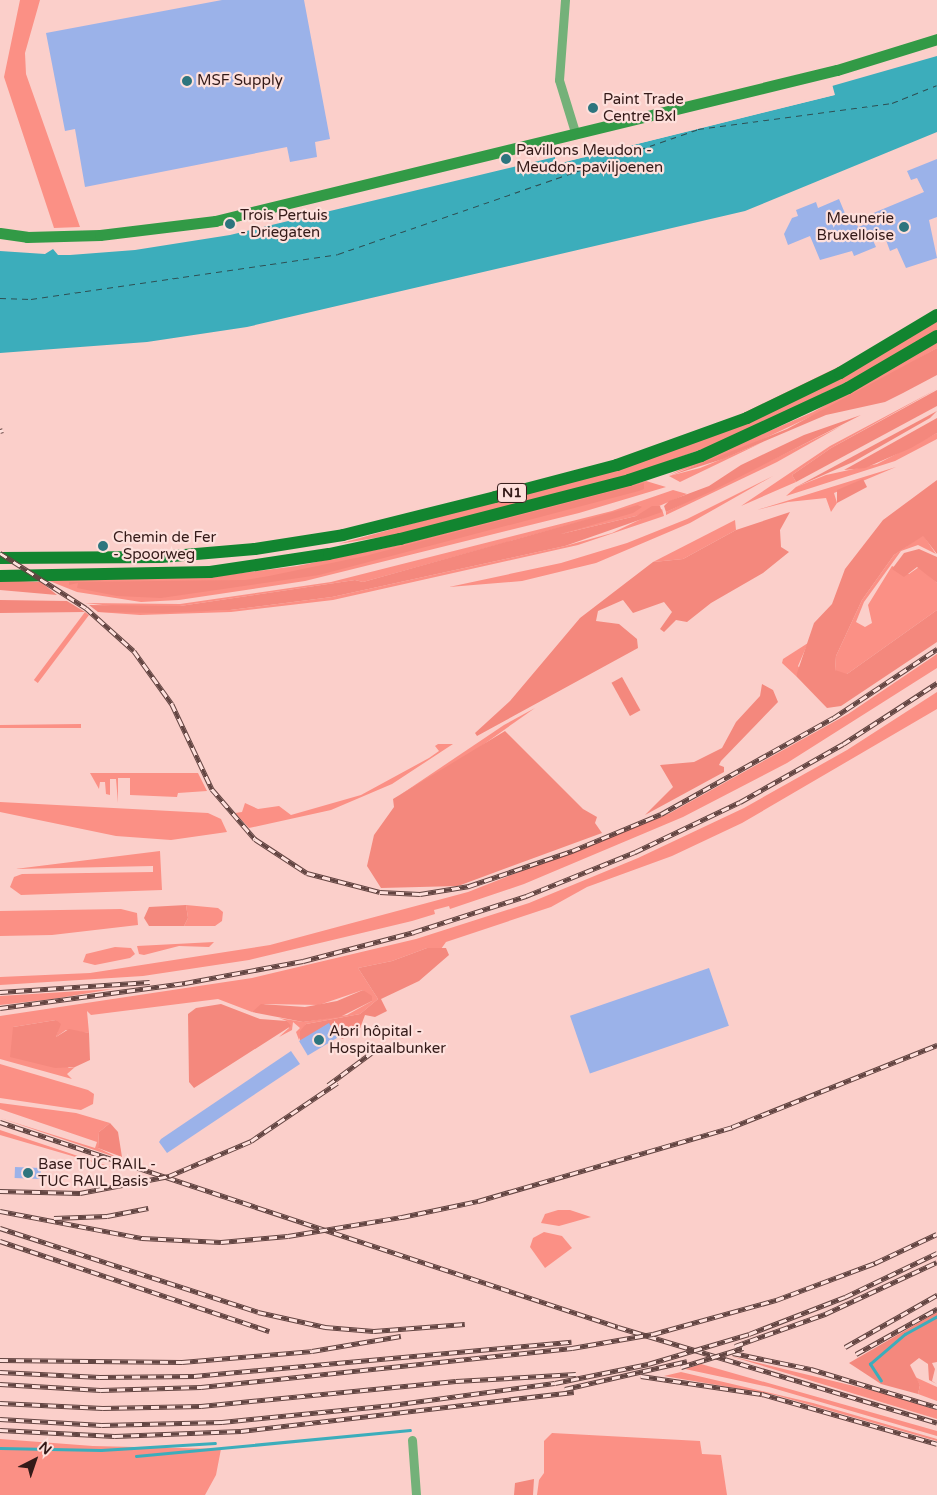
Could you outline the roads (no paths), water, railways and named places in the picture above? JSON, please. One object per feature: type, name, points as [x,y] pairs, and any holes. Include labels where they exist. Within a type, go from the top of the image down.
[{"type":"main road","points":[[0,233],[28,237],[100,235],[216,221],[575,132],[837,70],[937,39]]},
{"type":"main road","name":"N1","points":[[0,558],[161,557],[254,549],[343,535],[495,497],[633,460],[739,421],[840,373],[937,315]]},
{"type":"main road","name":"N1","points":[[0,576],[202,572],[296,560],[400,539],[629,480],[701,456],[848,388],[937,336]]},
{"type":"street","points":[[565,0],[559,80],[575,132]]},
{"type":"street","points":[[412,1440],[416,1495]]},
{"type":"water","points":[[937,56],[937,132],[745,211],[247,327],[147,342],[0,353],[0,251],[45,254],[53,249],[58,255],[70,255],[135,250],[230,235],[555,157],[556,164],[834,95],[832,86]]},
{"type":"waterway","points":[[881,1381],[870,1364],[905,1334],[937,1316]]},
{"type":"waterway","points":[[136,1456],[410,1430]]},
{"type":"waterway","points":[[0,1448],[101,1450],[215,1443]]},
{"type":"railway","points":[[0,553],[86,608],[134,651],[172,704],[212,789],[255,839],[307,873],[380,892],[420,894],[469,886],[572,851],[661,814],[833,718],[937,649]]},
{"type":"railway","points":[[0,1008],[185,983],[303,961],[414,932],[526,896],[635,852],[740,802],[843,744],[937,683]]},
{"type":"railway","points":[[0,992],[150,982]]},
{"type":"railway","points":[[0,1211],[142,1238],[221,1242],[288,1236],[402,1217],[478,1201],[732,1127],[937,1045]]},
{"type":"railway","points":[[328,1085],[374,1051]]},
{"type":"railway","points":[[0,1191],[80,1193],[169,1176],[251,1141],[337,1083]]},
{"type":"railway","points":[[0,1122],[618,1327],[937,1423]]},
{"type":"railway","points":[[54,1218],[107,1216],[148,1208]]},
{"type":"railway","points":[[0,1228],[258,1312],[325,1327],[374,1331],[465,1324]]},
{"type":"railway","points":[[0,1384],[101,1390],[201,1387],[572,1348],[653,1334],[776,1300],[875,1263],[937,1234]]},
{"type":"railway","points":[[0,1241],[269,1331]]},
{"type":"railway","points":[[0,1419],[102,1425],[222,1422],[392,1405],[555,1383],[648,1364],[749,1334],[845,1297],[937,1253]]},
{"type":"railway","points":[[735,1346],[825,1314],[937,1262]]},
{"type":"railway","points":[[845,1347],[937,1295]]},
{"type":"railway","points":[[856,1354],[937,1309]]},
{"type":"railway","points":[[0,1360],[182,1362],[312,1351],[401,1336]]},
{"type":"railway","points":[[0,1372],[100,1377],[194,1376],[571,1342]]},
{"type":"railway","points":[[681,1367],[743,1348]]},
{"type":"railway","points":[[733,1353],[811,1369],[937,1407]]},
{"type":"railway","points":[[565,1389],[687,1361]]},
{"type":"railway","points":[[0,1403],[103,1408],[201,1406],[456,1381],[576,1374]]},
{"type":"railway","points":[[641,1376],[762,1394],[937,1444]]},
{"type":"railway","points":[[0,1430],[115,1436],[241,1431],[574,1392]]},
{"type":"place","name":"MSF Supply","points":[[187,81]]},
{"type":"place","name":"Paint Trade Centre Bxl","points":[[593,108]]},
{"type":"place","name":"Pavillons Meudon - Meudon-paviljoenen","points":[[506,159]]},
{"type":"place","name":"Trois Pertuis - Driegaten","points":[[230,224]]},
{"type":"place","name":"Meunerie Bruxelloise","points":[[904,227]]},
{"type":"place","name":"Chemin de Fer - Spoorweg","points":[[103,546]]},
{"type":"place","name":"Abri hôpital - Hospitaalbunker","points":[[319,1040]]},
{"type":"place","name":"Base TUC RAIL - TUC RAIL Basis","points":[[28,1173]]}]
